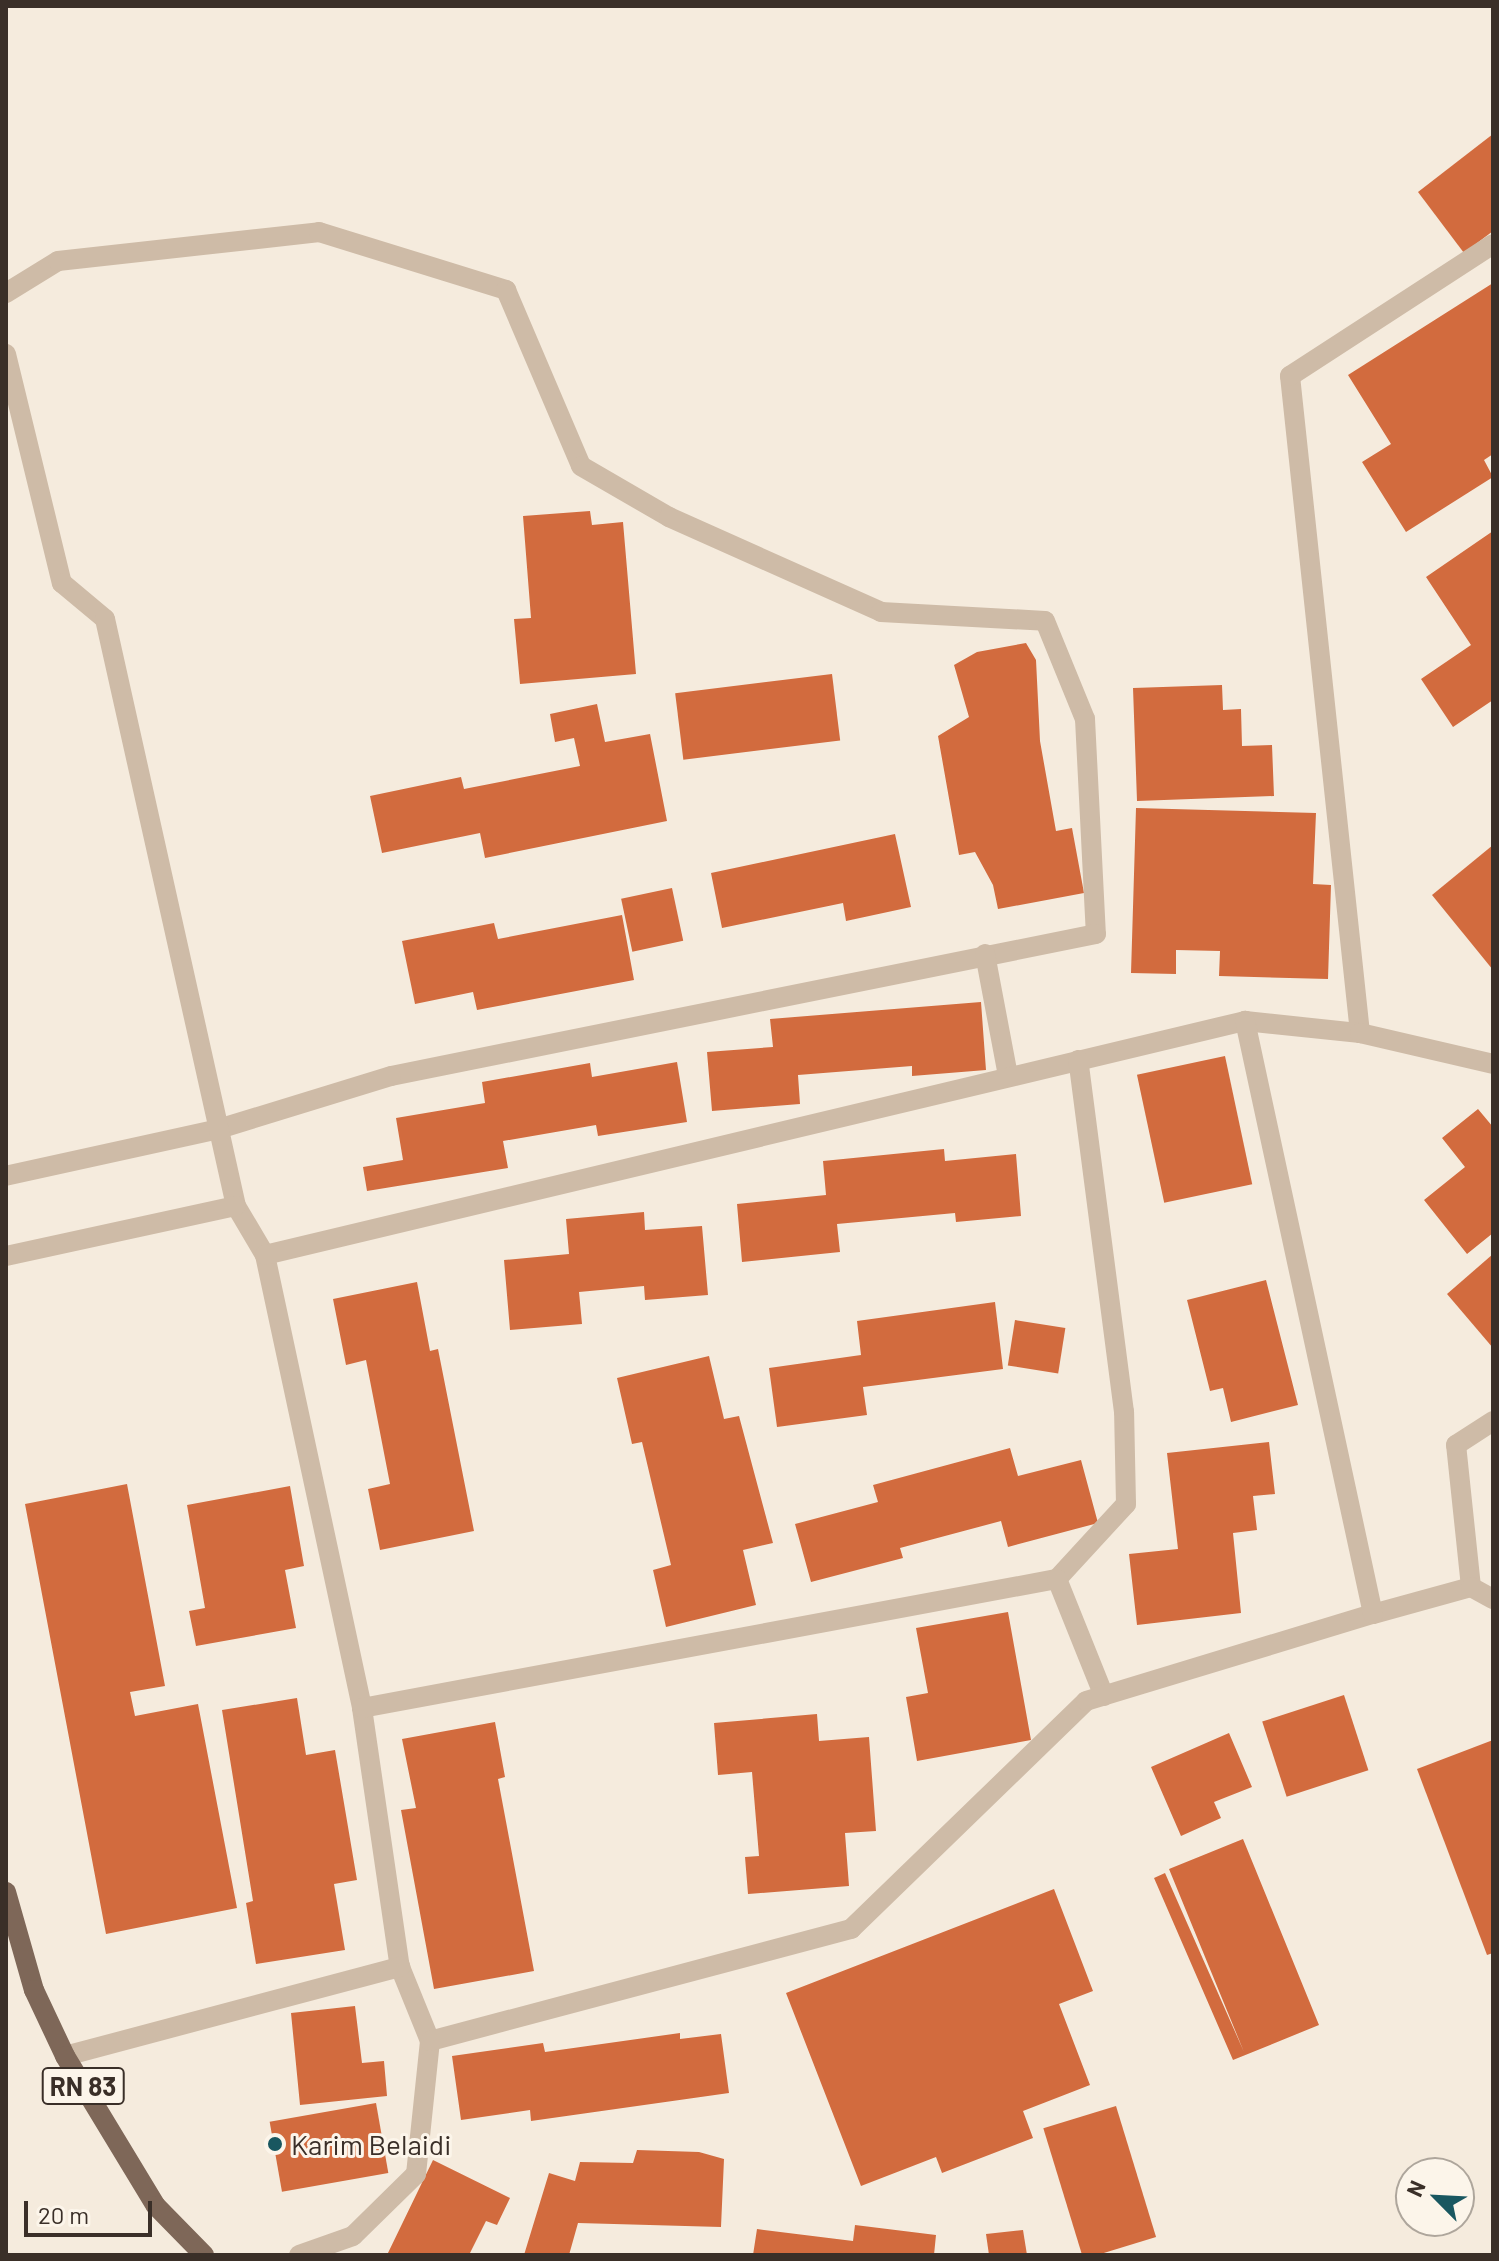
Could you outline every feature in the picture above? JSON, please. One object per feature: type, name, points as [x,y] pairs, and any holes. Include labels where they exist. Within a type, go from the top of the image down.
[{"type":"main road","name":"RN 83","points":[[6,1892],[34,1990],[65,2056],[156,2206],[204,2255]]},
{"type":"street","points":[[6,293],[58,261],[319,232],[506,290],[581,466],[669,517],[881,612],[1045,621],[1085,719],[1096,934],[391,1076],[219,1129],[6,1176]]},
{"type":"street","points":[[1360,1033],[1290,376],[1493,244]]},
{"type":"street","points":[[6,354],[62,583],[105,619],[236,1206],[265,1255],[362,1708],[400,1967],[430,2041],[416,2174],[353,2236],[299,2255]]},
{"type":"street","points":[[985,954],[1008,1076]]},
{"type":"street","points":[[1245,1021],[1373,1614]]},
{"type":"street","points":[[265,1255],[1245,1021],[1360,1033],[1493,1064]]},
{"type":"street","points":[[362,1708],[1057,1579],[1126,1504],[1124,1412],[1078,1060]]},
{"type":"street","points":[[6,1256],[236,1206]]},
{"type":"street","points":[[1471,1587],[1456,1445],[1493,1421]]},
{"type":"street","points":[[1057,1579],[1104,1696]]},
{"type":"street","points":[[430,2041],[851,1929],[1086,1701],[1471,1587],[1493,1599]]},
{"type":"street","points":[[65,2056],[400,1967]]},
{"type":"building","points":[[1493,134],[1493,231],[1464,253],[1418,192]]},
{"type":"building","points":[[1493,283],[1493,454],[1484,460],[1493,477],[1406,532],[1362,462],[1391,444],[1348,375]]},
{"type":"building","points":[[590,511],[592,525],[623,522],[636,674],[520,684],[514,619],[531,618],[523,516]]},
{"type":"building","points":[[1493,531],[1493,700],[1453,727],[1421,679],[1471,645],[1426,577]]},
{"type":"building","points":[[1026,643],[1036,660],[1040,741],[1056,831],[1072,828],[1084,893],[998,909],[993,885],[975,852],[959,855],[938,736],[969,717],[954,665],[977,652]]},
{"type":"building","points":[[832,674],[840,741],[683,760],[675,693]]},
{"type":"building","points":[[1222,685],[1223,710],[1241,709],[1242,746],[1272,745],[1274,796],[1137,801],[1133,688]]},
{"type":"building","points":[[597,704],[605,742],[650,734],[667,821],[485,858],[480,833],[382,853],[370,796],[461,777],[464,789],[580,766],[574,738],[555,742],[550,714]]},
{"type":"building","points":[[1136,808],[1316,813],[1313,884],[1331,885],[1328,979],[1219,976],[1220,951],[1176,950],[1176,974],[1131,973]]},
{"type":"building","points":[[895,834],[911,907],[846,921],[843,903],[722,928],[711,873]]},
{"type":"building","points":[[1493,845],[1493,970],[1432,895]]},
{"type":"building","points":[[672,888],[683,941],[632,952],[621,899]]},
{"type":"building","points":[[622,915],[634,980],[477,1010],[473,992],[415,1004],[402,941],[494,923],[498,939]]},
{"type":"building","points":[[981,1002],[986,1070],[912,1076],[912,1066],[798,1075],[800,1104],[712,1111],[707,1052],[773,1047],[770,1019]]},
{"type":"building","points":[[1225,1056],[1252,1184],[1164,1203],[1137,1075]]},
{"type":"building","points":[[677,1062],[687,1122],[598,1136],[596,1125],[503,1141],[508,1168],[367,1191],[363,1167],[403,1160],[396,1118],[485,1103],[482,1082],[590,1063],[592,1077]]},
{"type":"building","points":[[1478,1109],[1493,1127],[1493,1233],[1467,1254],[1424,1200],[1465,1167],[1442,1138]]},
{"type":"building","points":[[944,1149],[945,1161],[1016,1154],[1021,1216],[956,1222],[955,1213],[837,1224],[840,1252],[742,1262],[737,1204],[826,1195],[823,1161]]},
{"type":"building","points":[[644,1212],[645,1230],[702,1226],[708,1295],[645,1300],[644,1286],[579,1292],[582,1324],[510,1330],[504,1260],[569,1254],[566,1219]]},
{"type":"building","points":[[1493,1254],[1493,1348],[1447,1294]]},
{"type":"building","points":[[1266,1280],[1298,1405],[1231,1422],[1223,1388],[1210,1391],[1187,1300]]},
{"type":"building","points":[[417,1282],[430,1351],[438,1349],[474,1531],[380,1550],[368,1489],[390,1484],[366,1360],[346,1365],[333,1299]]},
{"type":"building","points":[[995,1302],[1003,1369],[863,1387],[867,1415],[777,1427],[769,1368],[861,1355],[857,1321]]},
{"type":"building","points":[[1015,1320],[1065,1328],[1058,1373],[1008,1365]]},
{"type":"building","points":[[709,1356],[724,1419],[739,1416],[773,1543],[743,1550],[756,1605],[666,1627],[653,1570],[671,1565],[642,1442],[632,1444],[617,1378]]},
{"type":"building","points":[[1269,1442],[1275,1494],[1253,1496],[1257,1530],[1233,1533],[1241,1613],[1137,1625],[1129,1554],[1178,1549],[1167,1453]]},
{"type":"building","points":[[1010,1448],[1018,1476],[1081,1460],[1098,1523],[1008,1547],[1001,1521],[900,1548],[903,1558],[811,1582],[795,1524],[878,1502],[873,1485]]},
{"type":"building","points":[[127,1484],[165,1686],[130,1692],[135,1716],[198,1704],[237,1908],[106,1934],[25,1504]]},
{"type":"building","points":[[290,1486],[304,1566],[285,1570],[296,1628],[196,1646],[189,1611],[205,1608],[187,1505]]},
{"type":"building","points":[[1008,1612],[1031,1740],[917,1761],[906,1697],[928,1693],[916,1628]]},
{"type":"building","points":[[1344,1695],[1368,1770],[1287,1797],[1262,1722]]},
{"type":"building","points":[[297,1698],[306,1755],[335,1750],[357,1880],[334,1884],[345,1950],[256,1964],[246,1903],[253,1901],[222,1710]]},
{"type":"building","points":[[817,1714],[819,1741],[869,1737],[876,1831],[845,1833],[849,1886],[748,1894],[745,1857],[759,1856],[752,1772],[718,1775],[714,1723]]},
{"type":"building","points":[[495,1722],[505,1777],[498,1779],[534,1971],[434,1989],[401,1810],[416,1808],[402,1739]]},
{"type":"building","points":[[1229,1733],[1252,1787],[1214,1802],[1221,1818],[1181,1836],[1151,1767]]},
{"type":"building","points":[[1493,1740],[1493,1953],[1487,1955],[1417,1769]]},
{"type":"building","points":[[1243,1839],[1319,2025],[1233,2060],[1154,1878],[1165,1873],[1244,2052],[1169,1869]]},
{"type":"building","points":[[1054,1889],[1093,1991],[1059,2004],[1090,2085],[1023,2111],[1033,2138],[942,2173],[936,2157],[861,2186],[786,1993]]},
{"type":"building","points":[[355,2006],[362,2063],[384,2061],[387,2096],[300,2105],[291,2013]]},
{"type":"building","points":[[680,2033],[680,2039],[721,2034],[729,2093],[531,2121],[530,2110],[461,2120],[452,2056],[543,2043],[545,2052]]},
{"type":"building","points":[[376,2103],[388,2173],[282,2192],[270,2122]]},
{"type":"building","points":[[1116,2106],[1156,2237],[1097,2255],[1082,2255],[1043,2128]]},
{"type":"building","points":[[637,2150],[699,2152],[724,2159],[721,2227],[578,2223],[569,2255],[524,2255],[549,2173],[575,2181],[580,2162],[633,2163]]},
{"type":"building","points":[[433,2160],[510,2198],[497,2225],[486,2221],[469,2255],[387,2255]]},
{"type":"building","points":[[855,2225],[936,2235],[934,2255],[753,2255],[757,2229],[853,2241]]},
{"type":"building","points":[[1023,2230],[1027,2255],[989,2255],[986,2234]]},
{"type":"place","name":"Karim Belaidi","points":[[275,2144]]}]
